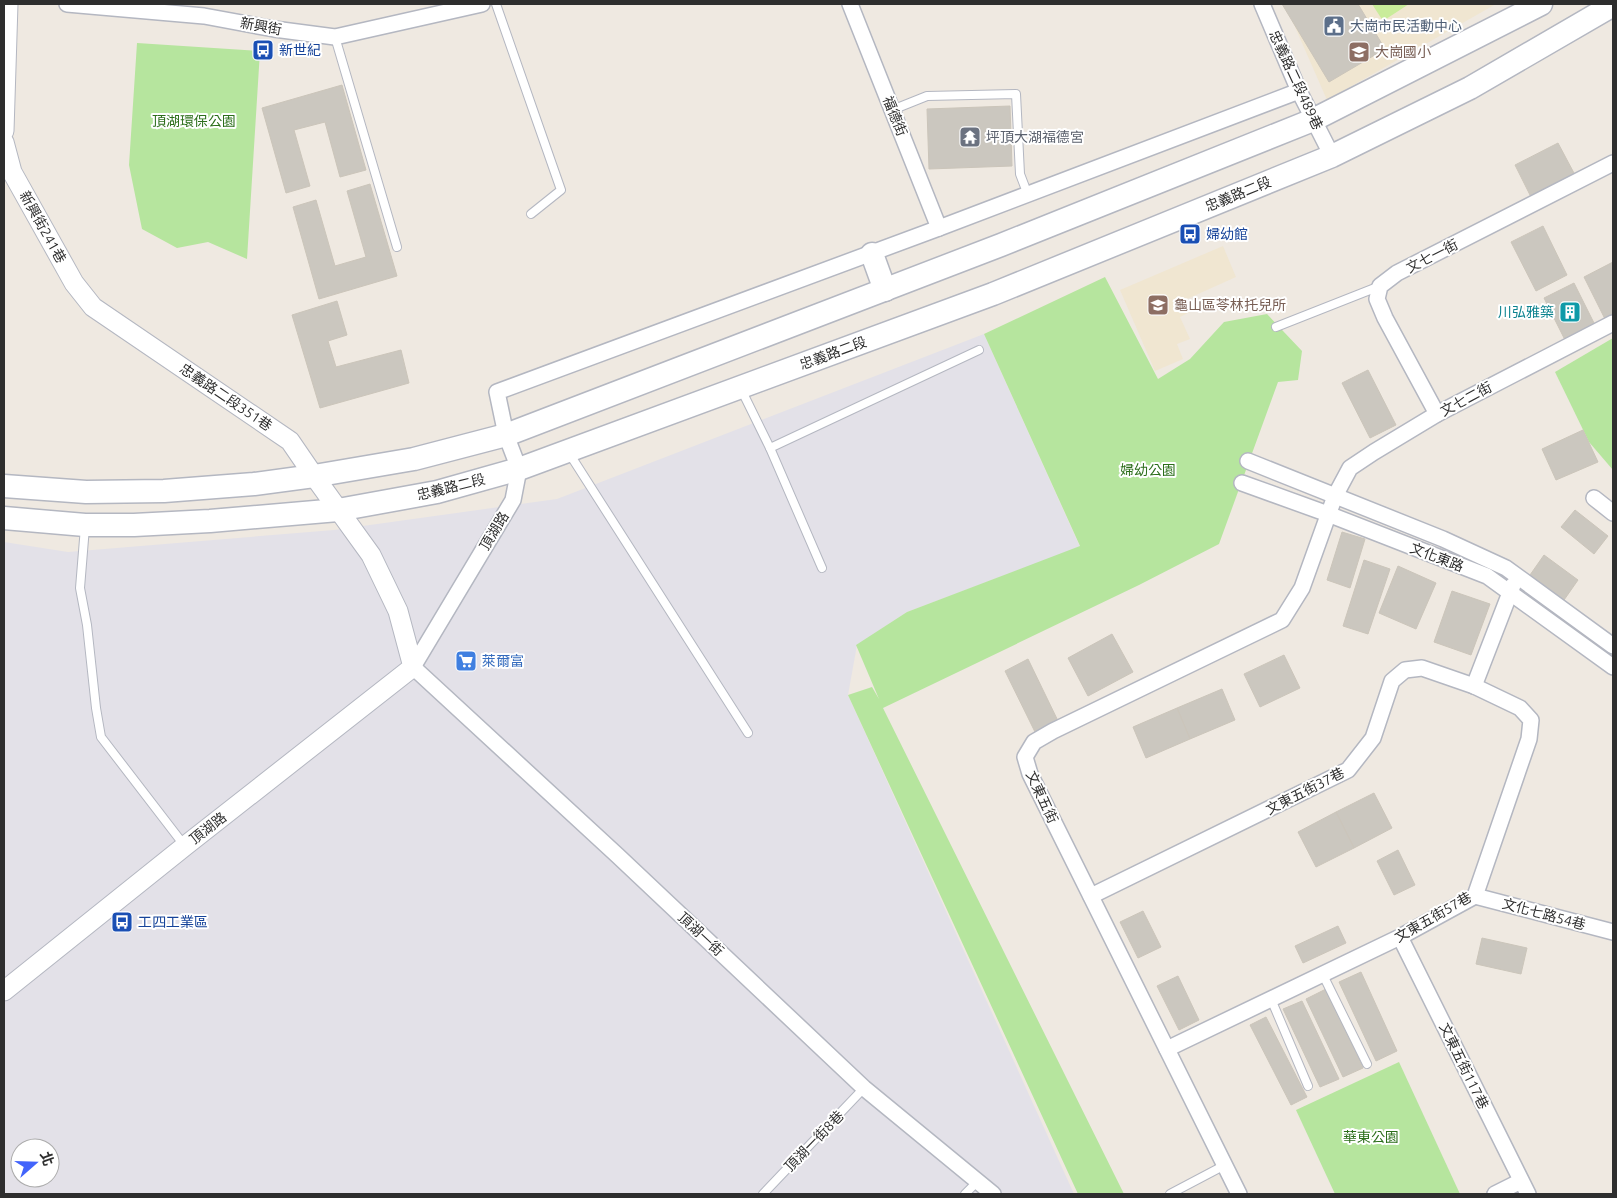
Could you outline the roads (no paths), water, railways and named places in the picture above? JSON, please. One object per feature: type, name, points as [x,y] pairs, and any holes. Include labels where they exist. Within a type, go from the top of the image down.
[{"type":"main road","points":[[4,486],[86,492],[164,491],[254,484],[314,476],[414,458],[506,435],[1001,245],[1313,120],[1541,4]]},
{"type":"main road","name":"忠義路二段","points":[[4,518],[85,525],[134,525],[210,521],[338,510],[437,492],[519,469],[993,294],[1332,156],[1470,88],[1613,5]]},
{"type":"main road","points":[[872,254],[885,290]]},
{"type":"street","points":[[4,131],[8,4]]},
{"type":"street","name":"新興街","points":[[67,4],[204,10],[274,29],[334,37],[482,4]]},
{"type":"street","name":"福德街","points":[[850,4],[940,228]]},
{"type":"street","name":"忠義路二段489巷","points":[[1262,4],[1299,91],[1332,156]]},
{"type":"street","points":[[519,469],[506,435],[497,392],[872,254],[1299,91]]},
{"type":"street","name":"新興街241巷","points":[[4,142],[12,172],[74,284],[93,307]]},
{"type":"street","name":"文七一街","points":[[1380,286],[1397,273],[1613,163]]},
{"type":"street","points":[[1380,286],[1378,299],[1385,318],[1437,414]]},
{"type":"street","name":"忠義路二段351巷","points":[[93,307],[290,441],[338,510]]},
{"type":"street","name":"文七二街","points":[[1335,496],[1350,468],[1374,452],[1437,414],[1613,323]]},
{"type":"street","name":"文化東路","points":[[1248,461],[1443,539],[1506,568],[1613,646]]},
{"type":"street","name":"頂湖路","points":[[4,991],[185,846],[414,667],[512,500],[519,469]]},
{"type":"street","name":"文化東路","points":[[1242,483],[1328,514],[1487,576],[1613,667]]},
{"type":"street","name":"文東五街","points":[[1239,1194],[1030,774],[1025,758],[1034,742],[1053,731],[1282,620],[1302,588],[1335,496]]},
{"type":"street","points":[[1594,498],[1613,513]]},
{"type":"street","points":[[338,510],[375,563],[398,611],[414,667]]},
{"type":"street","points":[[1474,686],[1517,576]]},
{"type":"street","name":"頂湖一街","points":[[414,667],[618,855],[864,1088],[993,1194]]},
{"type":"street","name":"文東五街37巷","points":[[1091,896],[1348,770],[1373,738],[1392,681],[1406,670],[1422,668],[1474,686]]},
{"type":"street","name":"文東五街57巷","points":[[1166,1050],[1400,937],[1475,896],[1529,739],[1531,720],[1520,708],[1474,686]]},
{"type":"street","name":"文化七路54巷","points":[[1475,896],[1613,932]]},
{"type":"street","name":"文東五街117巷","points":[[1400,937],[1525,1188]]},
{"type":"street","points":[[1495,1194],[1525,1188]]},
{"type":"lane","points":[[496,4],[561,190],[531,214]]},
{"type":"lane","points":[[334,37],[397,247]]},
{"type":"lane","points":[[892,110],[927,96],[1016,94],[1020,174],[1028,195]]},
{"type":"lane","points":[[1276,327],[1380,286]]},
{"type":"lane","points":[[770,448],[979,350]]},
{"type":"lane","points":[[740,387],[770,448],[822,568]]},
{"type":"lane","points":[[568,451],[748,733]]},
{"type":"lane","points":[[85,525],[80,588],[87,625],[101,737],[185,846]]},
{"type":"lane","points":[[1323,974],[1367,1064]]},
{"type":"lane","points":[[1271,999],[1308,1086]]},
{"type":"lane","name":"頂湖一街8巷","points":[[763,1194],[864,1088]]},
{"type":"lane","points":[[1170,1194],[1225,1165]]},
{"type":"lane","points":[[965,1194],[977,1182]]},
{"type":"place","name":"大崗市民活動中心","points":[[1334,26]]},
{"type":"place","name":"新世紀","points":[[263,50]]},
{"type":"place","name":"大崗國小","points":[[1359,52]]},
{"type":"place","name":"坪頂大湖福德宮","points":[[970,137]]},
{"type":"place","name":"婦幼館","points":[[1190,234]]},
{"type":"place","name":"龜山區苓林托兒所","points":[[1158,305]]},
{"type":"place","name":"川弘雅築","points":[[1570,312]]},
{"type":"place","name":"萊爾富","points":[[466,661]]},
{"type":"place","name":"工四工業區","points":[[122,922]]},
{"type":"park label","name":"頂湖環保公園","points":[[194,121]]},
{"type":"park label","name":"婦幼公園","points":[[1148,470]]},
{"type":"park label","name":"華東公園","points":[[1371,1137]]}]
